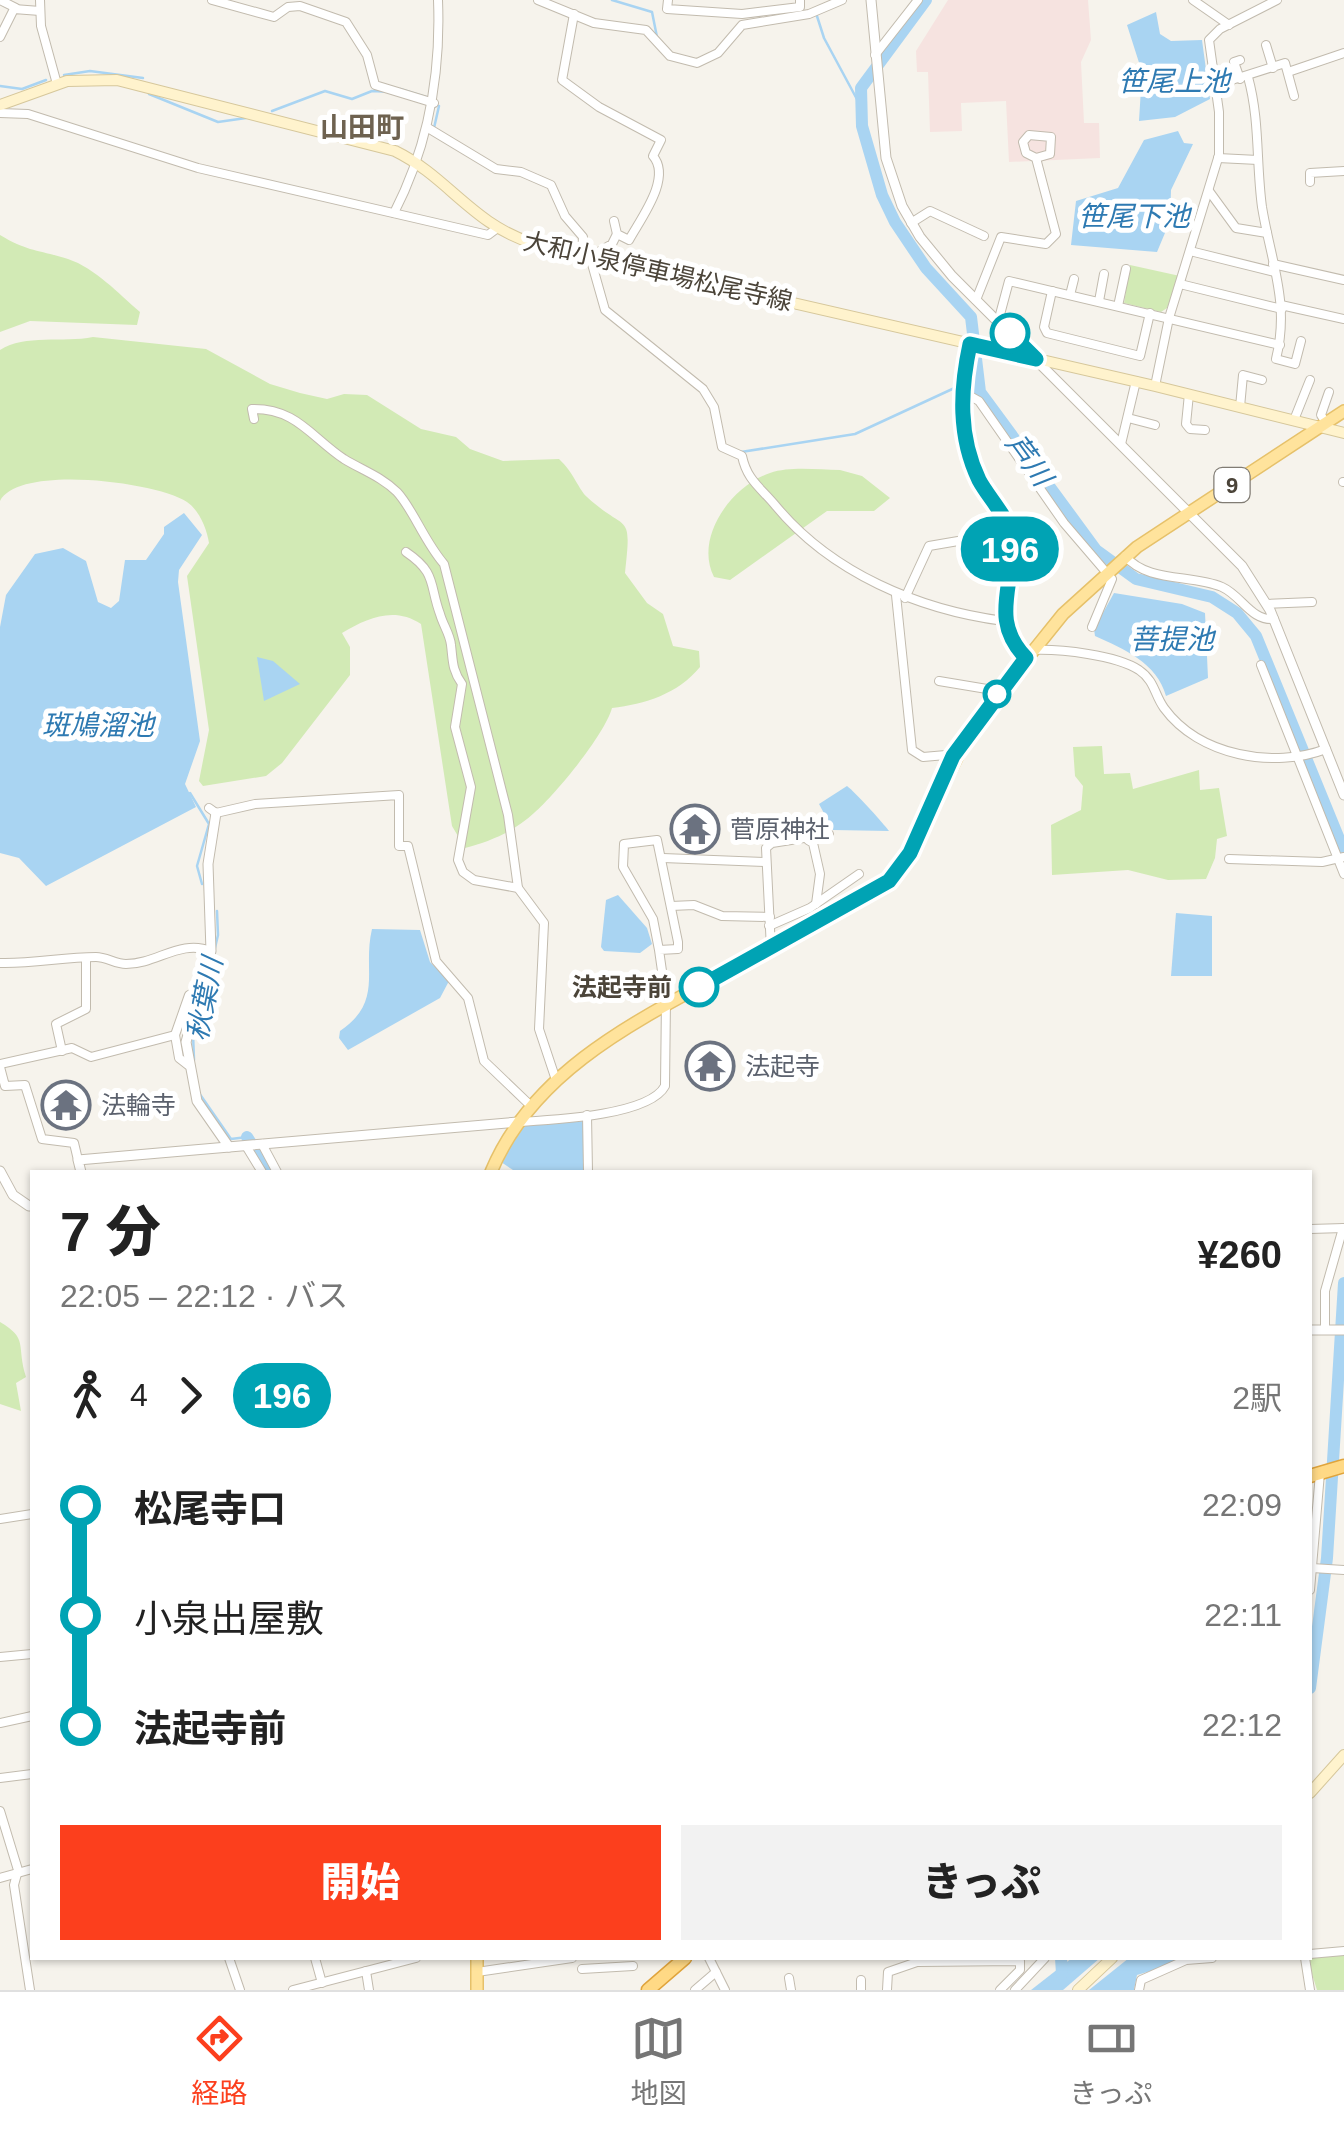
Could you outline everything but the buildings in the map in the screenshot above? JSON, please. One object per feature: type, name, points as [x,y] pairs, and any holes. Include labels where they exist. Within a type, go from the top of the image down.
[{"type":"highway","points":[[1318,1474],[1342,1467]]},
{"type":"highway","points":[[648,1990],[683,1960]]},
{"type":"main road","name":"大和小泉停車場松尾寺線","points":[[0,109],[57,84],[94,78],[138,83],[371,143],[417,163],[473,214],[496,229],[532,243],[1136,381],[1323,425],[1344,434]]},
{"type":"main road","name":"9","points":[[491,1170],[531,1106],[556,1080],[618,1033],[889,881],[910,853],[953,756],[1030,654],[1107,571],[1344,411]]},
{"type":"main road","points":[[1312,1791],[1342,1761]]},
{"type":"main road","points":[[476,1960],[477,1990]]},
{"type":"main road","points":[[1078,1990],[1110,1960]]},
{"type":"street","points":[[0,0],[16,8],[40,10]]},
{"type":"street","points":[[40,0],[57,84]]},
{"type":"street","points":[[212,0],[274,17],[288,7],[300,6],[343,21],[367,55],[375,85],[434,103]]},
{"type":"street","points":[[394,213],[417,163],[434,103],[438,0]]},
{"type":"street","points":[[538,0],[594,23],[614,22],[650,31],[670,56],[692,62],[714,57],[742,25],[813,11],[842,0]]},
{"type":"street","points":[[668,0],[667,9],[742,14],[800,7],[800,0]]},
{"type":"street","points":[[742,0],[742,14]]},
{"type":"street","points":[[770,0],[770,12]]},
{"type":"street","points":[[871,0],[886,158],[912,223],[929,250],[976,300],[1242,566],[1274,619],[1343,788]]},
{"type":"street","points":[[875,58],[918,0]]},
{"type":"street","points":[[1192,0],[1228,25]]},
{"type":"street","points":[[1155,386],[1170,318],[1218,158],[1216,85],[1209,40],[1228,25],[1277,0]]},
{"type":"street","points":[[0,38],[16,8]]},
{"type":"street","points":[[574,14],[562,80],[600,107],[661,140],[653,156],[660,166],[659,184],[630,240],[617,234]]},
{"type":"street","points":[[1266,45],[1274,68]]},
{"type":"street","points":[[1288,72],[1344,53]]},
{"type":"street","points":[[1240,60],[1234,62],[1258,114],[1258,160],[1267,233],[1282,307],[1276,359],[1295,364],[1301,341]]},
{"type":"street","points":[[1216,85],[1285,62],[1294,96]]},
{"type":"street","points":[[0,109],[28,114],[198,168],[488,235],[496,229]]},
{"type":"street","points":[[428,128],[496,169],[521,172],[551,184],[565,216],[583,236],[601,305],[703,389],[714,408],[722,448],[742,456],[749,481],[793,526],[900,596],[964,616],[1004,621]]},
{"type":"street","points":[[976,300],[1001,237],[1046,244],[1056,234],[1036,158]]},
{"type":"street","points":[[1218,158],[1258,160]]},
{"type":"street","points":[[1310,182],[1310,173],[1344,170]]},
{"type":"street","points":[[1209,191],[1236,228],[1267,233]]},
{"type":"street","points":[[912,223],[930,211],[984,236]]},
{"type":"street","points":[[586,256],[612,244],[617,234],[614,221]]},
{"type":"street","points":[[1190,251],[1344,280]]},
{"type":"street","points":[[1118,306],[1126,269]]},
{"type":"street","points":[[1099,301],[1104,274]]},
{"type":"street","points":[[1070,294],[1074,279]]},
{"type":"street","points":[[998,322],[1009,281],[1280,345]]},
{"type":"street","points":[[1180,284],[1344,319]]},
{"type":"street","points":[[1052,290],[1044,327],[1047,333],[1140,356],[1150,313]]},
{"type":"street","points":[[970,344],[961,387],[966,441],[978,478],[1010,528],[1004,621],[1011,642],[1030,654],[1069,650],[1136,668],[1153,682],[1166,710],[1223,753],[1299,759],[1326,749]]},
{"type":"street","points":[[1240,407],[1243,376],[1262,380]]},
{"type":"street","points":[[1294,420],[1310,380]]},
{"type":"street","points":[[1122,444],[1136,381]]},
{"type":"street","points":[[961,387],[979,401],[1064,523],[1112,578],[1092,627]]},
{"type":"street","points":[[1323,425],[1320,415],[1329,392]]},
{"type":"street","points":[[1189,394],[1186,424],[1205,430]]},
{"type":"street","points":[[254,420],[252,410],[274,408],[308,425],[344,459],[398,493],[422,540],[444,564],[508,815],[518,888],[544,923],[540,1029],[556,1080]]},
{"type":"street","points":[[1128,418],[1155,426]]},
{"type":"street","points":[[946,754],[923,758],[912,750],[900,596],[929,546],[964,540],[1011,540]]},
{"type":"street","points":[[406,552],[421,562],[434,582],[438,611],[451,640],[453,672],[462,684],[455,727],[471,787],[459,838],[460,866],[474,880],[518,888]]},
{"type":"street","points":[[1123,558],[1145,572],[1224,588],[1257,616],[1274,619]]},
{"type":"street","points":[[1267,604],[1312,602]]},
{"type":"street","points":[[1261,665],[1341,858],[1344,874]]},
{"type":"street","points":[[938,681],[1000,691]]},
{"type":"street","points":[[229,1147],[196,1101],[188,1065],[186,1027],[211,951],[208,864],[213,811],[246,805],[399,796],[399,846],[408,846],[432,952],[468,998],[484,1061],[531,1106]]},
{"type":"street","points":[[771,949],[766,862],[770,844],[829,834]]},
{"type":"street","points":[[78,1160],[518,1122],[587,1115],[650,1102],[663,1091],[665,1006],[659,950],[654,919],[626,875],[621,847],[654,838],[663,858],[663,888],[668,906],[694,905],[722,916],[770,921],[816,904],[859,874]]},
{"type":"street","points":[[808,840],[813,842],[820,874],[816,904]]},
{"type":"street","points":[[663,858],[766,862]]},
{"type":"street","points":[[1229,859],[1341,858]]},
{"type":"street","points":[[659,950],[678,948],[672,906]]},
{"type":"street","points":[[0,963],[43,965],[86,958],[124,964],[164,957],[186,946],[211,951]]},
{"type":"street","points":[[62,1051],[56,1024],[86,1009],[86,958]]},
{"type":"street","points":[[188,1065],[179,1058],[175,1035],[188,995],[198,992]]},
{"type":"street","points":[[80,1170],[74,1144],[42,1139],[26,1085],[2,1087],[0,1066],[72,1048],[91,1057],[175,1035]]},
{"type":"street","points":[[587,1115],[588,1170]]},
{"type":"street","points":[[254,1145],[261,1170]]},
{"type":"street","points":[[254,1145],[275,1170]]},
{"type":"street","points":[[0,1171],[13,1195],[30,1206]]},
{"type":"street","points":[[1312,1230],[1343,1228],[1325,1291],[1328,1330]]},
{"type":"street","points":[[1312,1330],[1344,1330]]},
{"type":"street","points":[[1318,1474],[1314,1568],[1339,1570]]},
{"type":"street","points":[[0,1519],[30,1514]]},
{"type":"street","points":[[0,1658],[30,1654]]},
{"type":"street","points":[[0,1723],[30,1716]]},
{"type":"street","points":[[0,1778],[30,1774]]},
{"type":"street","points":[[0,1811],[17,1873],[14,1885],[30,1990]]},
{"type":"street","points":[[0,1878],[30,1870]]},
{"type":"street","points":[[1312,1955],[1344,1952]]},
{"type":"street","points":[[230,1960],[240,1990]]},
{"type":"street","points":[[316,1960],[329,1985]]},
{"type":"street","points":[[293,1990],[329,1985],[366,1970],[408,1960]]},
{"type":"street","points":[[477,1972],[558,1960]]},
{"type":"street","points":[[711,1960],[725,1990]]},
{"type":"street","points":[[1015,1990],[1043,1960]]},
{"type":"street","points":[[1139,1990],[1141,1980],[1184,1960]]},
{"type":"street","points":[[1307,1960],[1310,1990]]},
{"type":"street","points":[[887,1990],[888,1972],[918,1962],[1020,1961],[1020,1970],[1000,1990]]},
{"type":"street","points":[[582,1969],[602,1962],[633,1966]]},
{"type":"street","points":[[366,1970],[368,1990]]},
{"type":"street","points":[[695,1990],[716,1972]]},
{"type":"street","points":[[789,1978],[791,1990]]},
{"type":"shaded area","points":[[948,0],[1088,0],[1091,40],[1081,62],[1084,123],[1099,123],[1100,158],[1009,162],[1006,101],[961,103],[962,131],[930,132],[928,72],[917,72],[916,51]]},
{"type":"green space","points":[[0,235],[88,269],[140,312],[137,325],[30,321],[0,332]]},
{"type":"green space","points":[[1130,265],[1180,276],[1167,308],[1161,312],[1124,303]]},
{"type":"green space","points":[[93,337],[206,349],[270,384],[300,393],[327,399],[344,394],[367,395],[421,429],[456,437],[470,449],[503,461],[559,459],[587,497],[624,525],[628,539],[625,573],[647,603],[663,614],[673,646],[699,651],[700,667],[682,684],[660,696],[612,708],[590,748],[543,804],[510,830],[465,848],[452,826],[421,624],[401,616],[381,616],[342,633],[350,647],[350,675],[282,763],[266,776],[203,786],[199,781],[209,730],[187,576],[209,543],[195,510],[187,502],[148,488],[89,480],[33,483],[12,490],[0,501],[0,350],[33,340]]},
{"type":"green space","points":[[840,470],[862,476],[890,498],[874,511],[827,511],[730,580],[714,577],[709,562],[713,530],[742,489],[778,471]]},
{"type":"green space","points":[[1102,746],[1104,774],[1130,773],[1133,789],[1199,770],[1200,790],[1219,788],[1227,836],[1217,839],[1215,858],[1206,879],[1168,880],[1128,870],[1052,875],[1051,825],[1081,810],[1083,786],[1075,776],[1073,747]]},
{"type":"green space","points":[[0,1322],[15,1333],[20,1344],[26,1377],[16,1383],[21,1411],[0,1404]]},
{"type":"green space","points":[[1344,1955],[1344,1990],[1317,1990],[1308,1960]]},
{"type":"water","name":"笹尾上池","points":[[1156,12],[1160,34],[1171,41],[1202,40],[1210,99],[1175,117],[1139,121],[1142,72],[1127,25]]},
{"type":"water","name":"笹尾下池","points":[[1178,131],[1184,143],[1193,144],[1171,190],[1170,221],[1157,252],[1071,245],[1076,201],[1118,188],[1144,140]]},
{"type":"water","name":"斑鳩溜池","points":[[184,513],[202,535],[179,570],[178,582],[200,741],[185,784],[196,807],[46,886],[19,858],[0,853],[0,627],[6,595],[35,554],[63,548],[86,561],[98,602],[111,608],[119,601],[125,560],[146,560],[164,534],[164,527]]},
{"type":"water","name":"菩提池","points":[[1114,593],[1182,604],[1205,613],[1208,678],[1166,696],[1162,684],[1147,666],[1095,636],[1094,629]]},
{"type":"water","points":[[257,657],[273,661],[300,684],[264,701]]},
{"type":"water","points":[[847,786],[889,831],[833,830],[819,804]]},
{"type":"water","points":[[618,895],[647,928],[652,944],[640,953],[604,951],[601,947],[606,900]]},
{"type":"water","points":[[1176,913],[1212,916],[1212,976],[1171,976]]},
{"type":"water","points":[[372,929],[420,930],[430,962],[449,981],[440,998],[348,1050],[339,1038],[340,1031],[354,1020],[367,997]]},
{"type":"water","points":[[583,1121],[584,1170],[513,1170],[501,1162],[524,1126]]},
{"type":"water","points":[[1069,1960],[1098,1960],[1063,1990],[1031,1990]]},
{"type":"water","points":[[1126,1960],[1179,1960],[1137,1975],[1134,1990],[1089,1990]]},
{"type":"waterway","points":[[612,0],[652,12],[657,37]]},
{"type":"waterway","name":"芦川","points":[[926,0],[861,88],[862,126],[882,195],[895,222],[926,268],[971,317],[980,392],[1096,550],[1136,579],[1212,597],[1237,613],[1256,636],[1344,851]]},
{"type":"waterway","points":[[816,13],[824,38],[859,103]]},
{"type":"waterway","points":[[727,38],[741,23]]},
{"type":"waterway","points":[[64,75],[90,71],[143,78]]},
{"type":"waterway","points":[[0,86],[22,89],[46,80]]},
{"type":"waterway","points":[[400,89],[429,98]]},
{"type":"waterway","points":[[272,111],[325,91],[352,99],[372,91],[393,92]]},
{"type":"waterway","points":[[149,94],[218,122],[246,118]]},
{"type":"waterway","points":[[439,106],[434,128],[468,149]]},
{"type":"waterway","points":[[552,183],[560,197]]},
{"type":"waterway","points":[[741,452],[855,434],[961,385]]},
{"type":"waterway","points":[[969,385],[978,385]]},
{"type":"waterway","name":"秋葉川","points":[[190,793],[209,824],[197,866],[202,884]]},
{"type":"waterway","name":"秋葉川","points":[[207,982],[218,935],[217,911]]},
{"type":"waterway","name":"秋葉川","points":[[193,1033],[194,1060]]},
{"type":"waterway","name":"秋葉川","points":[[199,1093],[231,1139],[247,1137]]},
{"type":"waterway","name":"秋葉川","points":[[247,1137],[268,1170]]},
{"type":"waterway","name":"芦川","points":[[1312,1673],[1327,1558],[1344,1283]]},
{"type":"waterway","name":"秋葉川","points":[[1061,1960],[1062,1974]]},
{"type":"bus line","name":"196","points":[[699,987],[889,881],[910,853],[953,756],[1026,658],[1011,642],[1004,621],[1010,528],[978,478],[966,441],[961,391],[970,344],[1036,359],[1010,333]]},
{"type":"place","name":"菅原神社","points":[[695,829]]},
{"type":"place","name":"法起寺前","points":[[699,987]]},
{"type":"place","name":"法起寺","points":[[710,1066]]},
{"type":"place","name":"法輪寺","points":[[66,1105]]},
{"type":"district","name":"山田町","points":[[362,127]]}]
